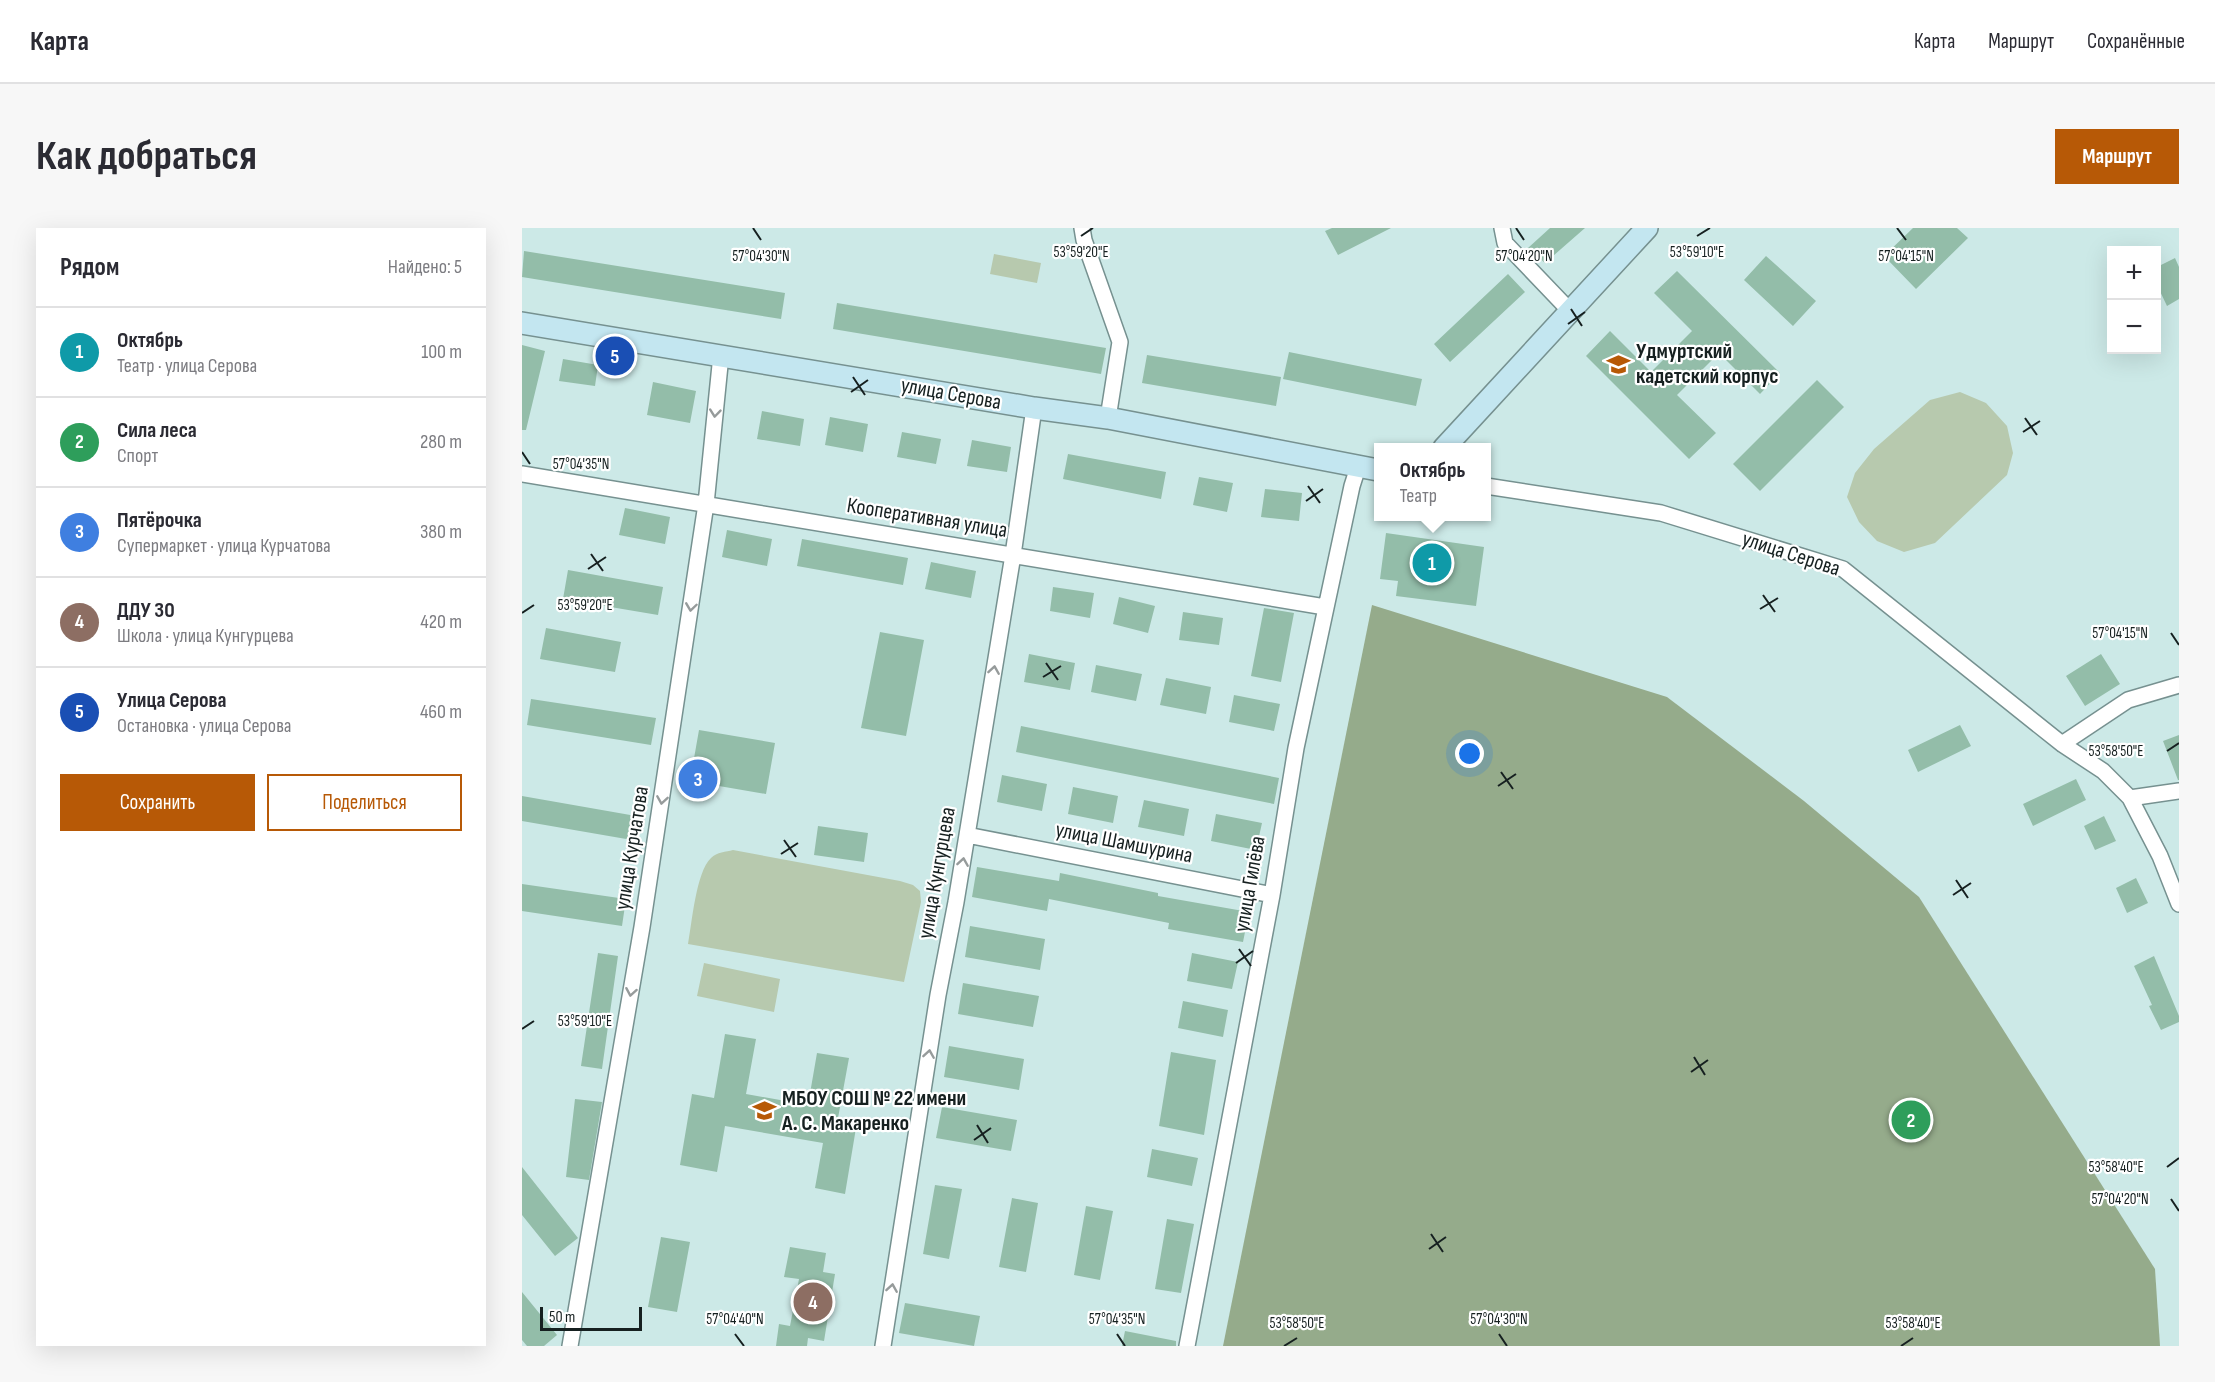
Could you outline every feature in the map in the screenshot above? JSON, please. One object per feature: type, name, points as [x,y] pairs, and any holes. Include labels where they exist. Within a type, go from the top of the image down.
[{"type":"main road","points":[[1448,443],[1647,228]]},
{"type":"main road","name":"улица Серова","points":[[522,323],[1034,408],[1108,418],[1368,469]]},
{"type":"street","points":[[1082,228],[1084,240],[1120,342],[1108,418]]},
{"type":"street","points":[[1502,228],[1505,243],[1570,311]]},
{"type":"street","name":"улица Курчатова","points":[[570,1346],[642,927],[706,504],[721,355]]},
{"type":"street","name":"улица Кунгурцева","points":[[883,1346],[938,995],[956,902],[1013,555],[1034,408]]},
{"type":"street","name":"улица Гилёва","points":[[1187,1346],[1272,895],[1296,748],[1325,607],[1352,486],[1368,469]]},
{"type":"street","name":"Кооперативная улица","points":[[522,474],[1325,607]]},
{"type":"street","name":"улица Серова","points":[[1491,487],[1661,513],[1843,569],[2062,744],[2103,771],[2130,798],[2160,856],[2179,904]]},
{"type":"street","points":[[2062,744],[2128,700],[2179,685]]},
{"type":"street","points":[[2130,798],[2179,791]]},
{"type":"street","name":"улица Шамшурина","points":[[967,836],[1272,895]]},
{"type":"green space","points":[[994,254],[1041,263],[1037,283],[990,274]]},
{"type":"green space","points":[[1960,392],[1986,403],[2007,426],[2013,453],[2007,475],[1935,543],[1904,552],[1877,541],[1859,522],[1847,497],[1855,473],[1874,449],[1930,400]]},
{"type":"green space","points":[[1372,605],[1667,697],[1804,801],[1919,897],[2155,1269],[2160,1346],[1223,1346]]},
{"type":"green space","points":[[733,850],[913,885],[920,891],[921,902],[904,982],[688,944],[698,886],[706,865],[716,854]]},
{"type":"green space","points":[[704,963],[780,979],[774,1012],[697,996]]},
{"type":"building","points":[[1332,228],[1391,228],[1338,255],[1325,231]]},
{"type":"building","points":[[1550,228],[1585,228],[1545,263],[1528,248]]},
{"type":"building","points":[[1913,228],[1957,228],[1968,238],[1916,289],[1884,256]]},
{"type":"building","points":[[524,251],[785,293],[781,319],[522,277]]},
{"type":"building","points":[[1766,256],[1816,301],[1793,326],[1744,280]]},
{"type":"building","points":[[2175,258],[2179,267],[2179,299],[2167,306],[2161,293],[2161,265]]},
{"type":"building","name":"Удмуртский кадетский корпус","points":[[1677,271],[1780,373],[1760,394],[1719,353],[1677,395],[1716,433],[1689,459],[1586,356],[1610,331],[1651,372],[1692,331],[1654,293]]},
{"type":"building","points":[[1508,274],[1525,292],[1450,362],[1434,344]]},
{"type":"building","points":[[837,303],[1106,348],[1101,374],[833,329]]},
{"type":"building","points":[[522,345],[545,351],[526,430],[522,430]]},
{"type":"building","points":[[1289,352],[1422,379],[1416,406],[1283,379]]},
{"type":"building","points":[[1147,355],[1281,377],[1276,406],[1142,383]]},
{"type":"building","points":[[563,359],[598,365],[595,386],[559,381]]},
{"type":"building","points":[[1817,380],[1844,407],[1760,491],[1733,464]]},
{"type":"building","points":[[653,382],[696,391],[690,423],[647,415]]},
{"type":"building","points":[[762,411],[804,419],[800,446],[757,439]]},
{"type":"building","points":[[830,417],[868,424],[863,452],[825,445]]},
{"type":"building","points":[[902,432],[941,439],[936,464],[897,457]]},
{"type":"building","points":[[972,440],[1011,447],[1007,472],[967,466]]},
{"type":"building","points":[[1068,454],[1166,472],[1161,499],[1063,479]]},
{"type":"building","points":[[1199,477],[1233,483],[1227,512],[1193,505]]},
{"type":"building","points":[[1265,489],[1302,493],[1299,521],[1261,517]]},
{"type":"building","points":[[625,508],[670,517],[665,544],[619,535]]},
{"type":"building","points":[[727,530],[772,539],[767,566],[722,557]]},
{"type":"building","points":[[1386,533],[1484,547],[1476,606],[1396,596],[1398,581],[1380,579]]},
{"type":"building","points":[[802,539],[908,558],[903,585],[797,566]]},
{"type":"building","points":[[931,562],[976,571],[971,598],[925,589]]},
{"type":"building","points":[[568,570],[663,587],[658,615],[563,599]]},
{"type":"building","points":[[1053,587],[1094,593],[1090,618],[1050,611]]},
{"type":"building","points":[[1119,597],[1155,606],[1148,633],[1113,624]]},
{"type":"building","points":[[1264,608],[1294,613],[1281,682],[1251,676]]},
{"type":"building","points":[[1183,612],[1223,618],[1219,645],[1179,640]]},
{"type":"building","points":[[546,628],[621,642],[615,672],[540,659]]},
{"type":"building","points":[[880,632],[924,640],[906,736],[861,728]]},
{"type":"building","points":[[1029,654],[1075,663],[1070,690],[1024,682]]},
{"type":"building","points":[[2101,654],[2120,684],[2085,706],[2066,676]]},
{"type":"building","points":[[1096,665],[1142,674],[1136,701],[1091,692]]},
{"type":"building","points":[[1166,678],[1211,687],[1206,714],[1160,705]]},
{"type":"building","points":[[1234,695],[1280,704],[1274,731],[1229,722]]},
{"type":"building","points":[[531,699],[656,718],[651,745],[527,725]]},
{"type":"building","points":[[1960,725],[1971,746],[1918,772],[1908,750]]},
{"type":"building","points":[[1021,726],[1279,778],[1274,804],[1016,752]]},
{"type":"building","points":[[699,730],[775,743],[766,794],[690,781]]},
{"type":"building","points":[[2179,735],[2179,780],[2178,780],[2163,741]]},
{"type":"building","points":[[1002,775],[1047,784],[1042,811],[997,802]]},
{"type":"building","points":[[2076,779],[2086,800],[2033,826],[2023,804]]},
{"type":"building","points":[[1073,787],[1118,796],[1113,823],[1068,814]]},
{"type":"building","points":[[522,796],[636,816],[632,840],[522,821]]},
{"type":"building","points":[[1144,800],[1189,809],[1184,836],[1138,827]]},
{"type":"building","points":[[1216,814],[1262,823],[1256,850],[1211,841]]},
{"type":"building","points":[[2104,816],[2116,841],[2095,850],[2084,826]]},
{"type":"building","points":[[818,826],[868,833],[864,862],[814,855]]},
{"type":"building","points":[[977,867],[1059,881],[1060,873],[1158,893],[1158,896],[1249,912],[1243,942],[1168,929],[1169,923],[1049,899],[1047,911],[972,897]]},
{"type":"building","points":[[2136,878],[2148,903],[2127,913],[2116,888]]},
{"type":"building","points":[[522,884],[626,899],[622,926],[522,911]]},
{"type":"building","points":[[970,926],[1045,939],[1040,970],[965,957]]},
{"type":"building","points":[[598,953],[618,956],[602,1069],[581,1066]]},
{"type":"building","points":[[1192,953],[1238,962],[1232,989],[1187,981]]},
{"type":"building","points":[[2154,956],[2179,1016],[2179,1022],[2161,1030],[2134,966]]},
{"type":"building","points":[[963,983],[1039,996],[1033,1027],[958,1014]]},
{"type":"building","points":[[1183,1001],[1228,1010],[1223,1037],[1178,1028]]},
{"type":"building","name":"МБОУ СОШ № 22 имени А. С. Макаренко","points":[[725,1034],[756,1039],[746,1094],[808,1105],[817,1053],[849,1058],[838,1118],[857,1122],[845,1194],[815,1188],[823,1143],[725,1126],[717,1172],[680,1165],[692,1094],[714,1098]]},
{"type":"building","points":[[949,1046],[1024,1059],[1019,1090],[944,1077]]},
{"type":"building","points":[[1171,1052],[1216,1060],[1204,1135],[1159,1126]]},
{"type":"building","points":[[575,1099],[602,1102],[589,1180],[566,1177]]},
{"type":"building","points":[[942,1107],[1017,1120],[1011,1151],[936,1138]]},
{"type":"building","points":[[1152,1149],[1198,1158],[1192,1186],[1147,1177]]},
{"type":"building","points":[[522,1167],[578,1238],[555,1256],[522,1215]]},
{"type":"building","points":[[935,1185],[962,1189],[949,1259],[923,1254]]},
{"type":"building","points":[[1012,1198],[1038,1203],[1026,1272],[999,1267]]},
{"type":"building","points":[[1086,1206],[1113,1211],[1100,1280],[1074,1275]]},
{"type":"building","points":[[1167,1219],[1194,1224],[1181,1293],[1155,1289]]},
{"type":"building","points":[[661,1237],[690,1242],[677,1312],[648,1307]]},
{"type":"building","points":[[790,1247],[826,1253],[823,1272],[835,1274],[824,1341],[808,1338],[807,1346],[776,1346],[779,1324],[790,1326],[799,1279],[784,1277]]},
{"type":"building","points":[[522,1292],[557,1335],[544,1346],[527,1346],[522,1340]]},
{"type":"building","points":[[905,1303],[980,1316],[974,1346],[899,1333]]},
{"type":"building","points":[[1125,1331],[1176,1341],[1176,1346],[1122,1346]]},
{"type":"place","name":"Улица Серова","points":[[615,356]]},
{"type":"place","name":"Удмуртский кадетский корпус","points":[[1618,364]]},
{"type":"place","name":"Октябрь","points":[[1432,563]]},
{"type":"place","name":"Пятёрочка","points":[[698,779]]},
{"type":"place","name":"МБОУ СОШ № 22 имени А. С. Макаренко","points":[[764,1111]]},
{"type":"place","name":"Сила леса","points":[[1911,1120]]},
{"type":"place","name":"ДДУ 30","points":[[813,1302]]}]
